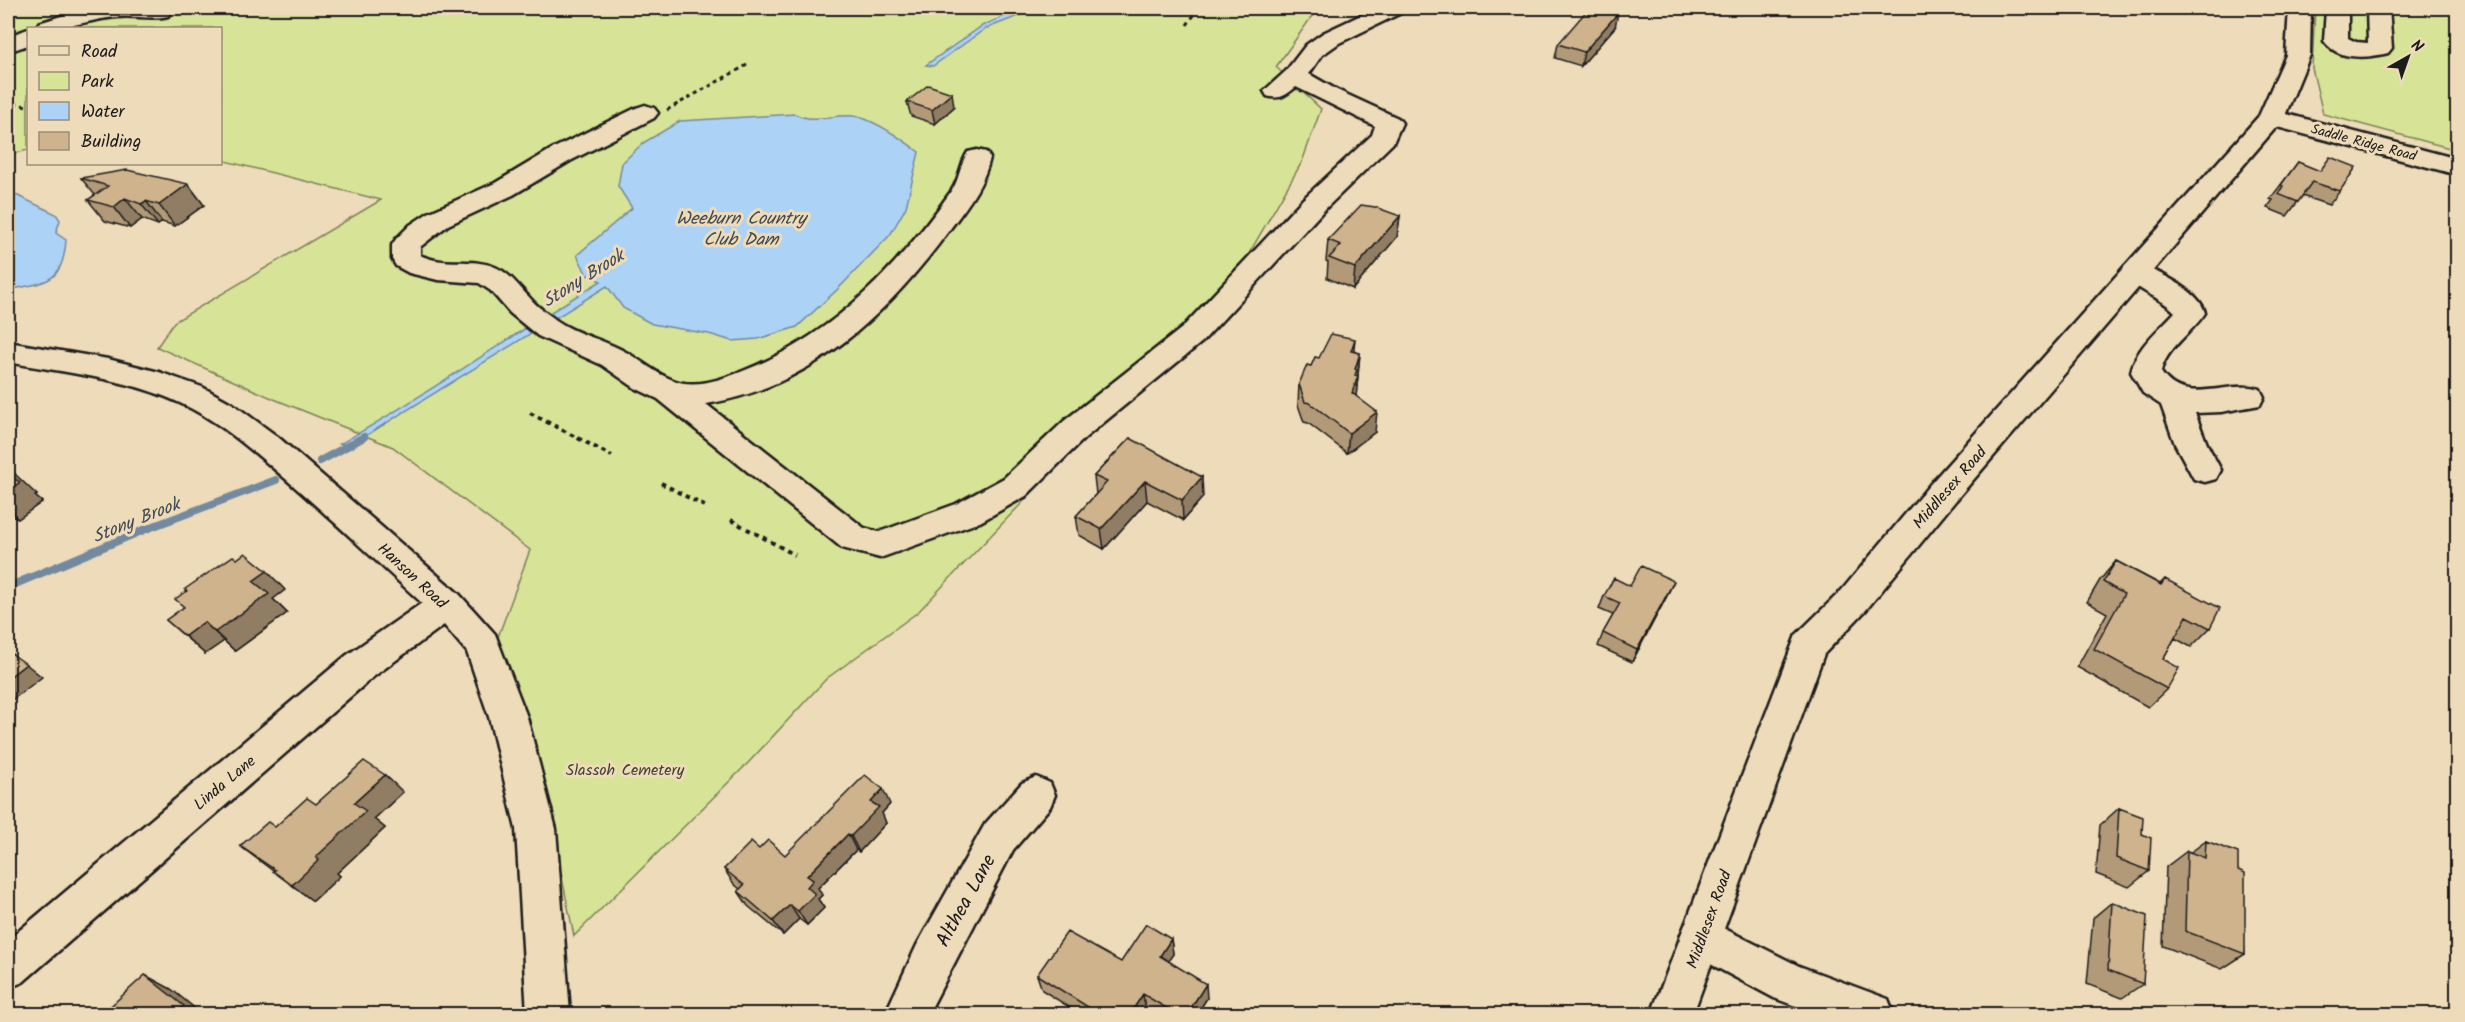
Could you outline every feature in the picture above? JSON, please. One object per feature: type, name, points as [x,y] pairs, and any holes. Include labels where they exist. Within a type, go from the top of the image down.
[{"type":"main road","points":[[645,113],[561,154],[504,189],[438,219],[420,231],[406,245],[406,259],[419,266],[438,271],[486,274],[501,284],[539,322],[614,358],[646,380],[669,391],[854,539],[880,544],[968,513],[1015,487],[1075,429],[1192,335],[1313,205],[1384,138],[1389,123],[1328,95],[1285,83],[1314,50],[1331,38],[1393,8]]},
{"type":"main road","name":"Middlesex Road","points":[[1672,1014],[1809,646],[1854,600],[1944,491],[2271,118],[2298,55],[2300,8]]},
{"type":"main road","points":[[2337,8],[2336,40],[2342,45],[2369,51],[2380,48],[2378,8]]},
{"type":"main road","points":[[50,27],[84,15],[111,9],[160,11]]},
{"type":"main road","points":[[8,45],[27,36]]},
{"type":"main road","name":"Saddle Ridge Road","points":[[2271,118],[2457,167]]},
{"type":"main road","points":[[669,391],[693,396],[728,388],[777,370],[832,339],[897,280],[971,180],[977,158]]},
{"type":"main road","points":[[2135,273],[2166,289],[2189,307],[2190,313],[2185,320],[2148,362],[2146,372],[2155,387],[2174,399],[2198,404],[2249,397]]},
{"type":"main road","name":"Hanson Road","points":[[8,352],[108,370],[159,383],[191,395],[222,412],[291,465],[447,604],[482,645],[508,717],[536,829],[549,1014]]},
{"type":"main road","points":[[2174,399],[2191,444],[2205,470]]},
{"type":"main road","name":"Linda Lane","points":[[8,967],[360,666],[447,604]]},
{"type":"main road","name":"Althea Lane","points":[[906,1014],[932,960],[999,837],[1036,795]]},
{"type":"main road","points":[[1701,937],[1790,983],[1873,1014]]},
{"type":"path","points":[[1187,25],[1199,8]]},
{"type":"path","points":[[14,104],[27,106]]},
{"type":"path","points":[[530,413],[612,456]]},
{"type":"path","points":[[661,483],[708,508]]},
{"type":"path","points":[[731,520],[795,555]]},
{"type":"green space","name":"Slassoh Cemetery","points":[[8,8],[1321,8],[1315,12],[1276,67],[1321,109],[1302,162],[1225,295],[1123,397],[918,612],[826,679],[749,762],[574,936],[533,737],[498,637],[530,550],[393,447],[274,399],[157,347],[174,322],[381,200],[222,160],[222,27],[27,27],[27,150],[8,155]]},
{"type":"green space","points":[[2315,8],[2457,8],[2457,150],[2323,114],[2312,68]]},
{"type":"water","points":[[1011,8],[1039,8],[985,29],[933,66],[926,65],[982,26],[1007,15]]},
{"type":"water","name":"Weeburn Country Club Dam","points":[[795,114],[811,118],[859,117],[883,127],[919,152],[906,207],[890,235],[838,289],[797,327],[758,339],[732,341],[709,334],[652,324],[623,308],[607,286],[351,445],[340,444],[406,405],[601,281],[587,275],[577,255],[632,208],[618,186],[622,163],[643,143],[680,121]]},
{"type":"water","points":[[14,194],[56,214],[60,220],[56,233],[66,240],[61,265],[56,273],[42,282],[8,290],[8,195]]},
{"type":"building","points":[[1589,8],[1600,8],[1618,13],[1584,52],[1558,44]]},
{"type":"building","points":[[928,85],[952,93],[932,110],[907,102]]},
{"type":"building","points":[[2330,157],[2356,167],[2340,191],[2312,182],[2298,202],[2278,194],[2283,186],[2281,185],[2298,162],[2320,171]]},
{"type":"building","points":[[127,170],[188,184],[159,205],[146,201],[141,204],[125,198],[114,207],[88,200],[108,186],[81,178]]},
{"type":"building","points":[[1361,205],[1375,207],[1400,216],[1355,268],[1329,258],[1341,245],[1328,240]]},
{"type":"building","points":[[1331,334],[1355,339],[1351,351],[1360,353],[1355,369],[1357,370],[1355,375],[1358,376],[1352,393],[1377,412],[1349,433],[1310,403],[1305,402],[1299,384],[1307,365],[1311,366],[1315,357],[1319,358]]},
{"type":"building","points":[[1130,438],[1202,477],[1182,500],[1145,481],[1101,529],[1076,516],[1107,482],[1094,476]]},
{"type":"building","points":[[8,470],[15,474],[11,477],[20,482],[8,491]]},
{"type":"building","points":[[245,553],[267,571],[253,581],[269,594],[215,632],[204,622],[185,636],[166,620],[184,607],[175,599],[187,591],[185,589],[233,556],[237,559]]},
{"type":"building","points":[[2116,561],[2161,585],[2165,579],[2220,608],[2210,628],[2187,616],[2163,659],[2179,668],[2167,689],[2094,649],[2124,594],[2103,582]]},
{"type":"building","points":[[1641,566],[1674,581],[1637,650],[1603,633],[1620,603],[1604,596],[1614,578],[1630,586]]},
{"type":"building","points":[[8,651],[26,664],[8,678]]},
{"type":"building","points":[[364,761],[385,775],[354,803],[366,811],[316,857],[319,860],[292,885],[273,871],[275,870],[240,846],[268,822],[275,827],[307,798],[316,804]]},
{"type":"building","points":[[865,775],[883,789],[871,802],[879,807],[851,836],[848,834],[807,876],[813,880],[807,887],[815,894],[798,911],[790,905],[773,921],[738,891],[744,885],[724,869],[751,842],[759,849],[768,840],[785,855]]},
{"type":"building","points":[[2119,808],[2143,817],[2142,834],[2151,838],[2149,871],[2116,858]]},
{"type":"building","points":[[2206,841],[2238,853],[2238,870],[2245,873],[2245,954],[2185,931],[2187,851],[2205,858]]},
{"type":"building","points":[[2112,902],[2147,916],[2143,984],[2108,970]]},
{"type":"building","points":[[1146,924],[1171,939],[1160,956],[1206,984],[1187,1014],[1176,1014],[1143,994],[1130,1014],[1099,1014],[1037,975],[1067,932],[1121,962]]},
{"type":"building","points":[[145,975],[184,1006],[175,1014],[102,1014]]},
{"type":"waterway","name":"Stony Brook","points":[[320,461],[364,437]]},
{"type":"waterway","name":"Stony Brook","points":[[8,587],[146,529],[276,480]]}]
